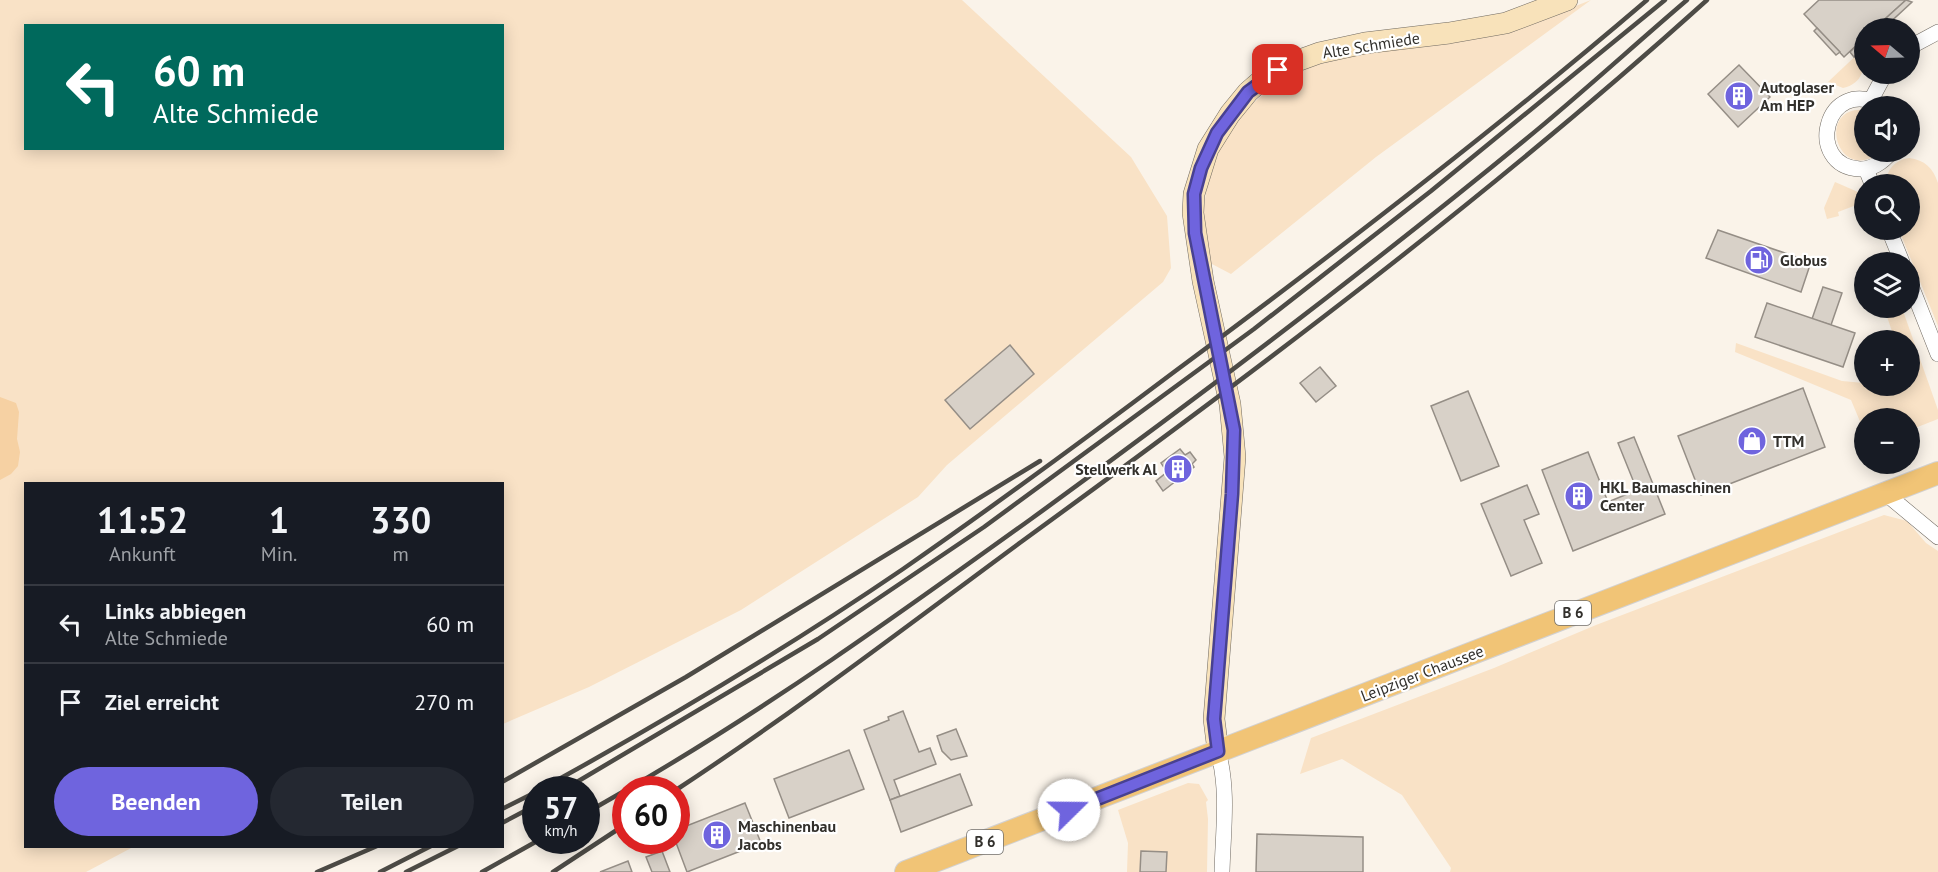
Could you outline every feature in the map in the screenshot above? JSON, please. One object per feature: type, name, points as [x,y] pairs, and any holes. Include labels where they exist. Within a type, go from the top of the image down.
[{"type":"main road","name":"Leipziger Chaussee","points":[[906,872],[1938,473]]},
{"type":"street","name":"Alte Schmiede","points":[[1218,751],[1214,719],[1234,448],[1230,404],[1203,281],[1194,223],[1194,194],[1208,149],[1230,114],[1248,92],[1263,79],[1297,61],[1319,53],[1365,43],[1449,33],[1506,23],[1567,0]]},
{"type":"street","points":[[1920,42],[1938,32]]},
{"type":"street","points":[[1854,100],[1845,102],[1830,117],[1826,132],[1827,144],[1832,154],[1841,163],[1855,169],[1866,169],[1882,162]]},
{"type":"street","points":[[1866,169],[1868,174]]},
{"type":"street","points":[[1920,307],[1938,354]]},
{"type":"street","points":[[1885,493],[1938,537]]},
{"type":"street","points":[[1218,751],[1224,772],[1226,795],[1222,872]]},
{"type":"shaded area","points":[[0,0],[962,0],[1131,157],[1167,216],[1171,268],[1163,282],[947,465],[918,497],[741,610],[589,687],[504,724],[504,482],[24,482],[24,848],[131,848],[86,872],[0,872]]},
{"type":"shaded area","points":[[1591,0],[1376,157],[1231,274],[1210,263],[1202,219],[1210,167],[1240,114],[1288,74],[1348,55],[1511,31]]},
{"type":"shaded area","points":[[1854,57],[1854,83],[1843,88],[1828,82]]},
{"type":"shaded area","points":[[1854,111],[1854,159],[1844,153],[1838,142],[1836,130],[1840,120],[1849,112]]},
{"type":"shaded area","points":[[1920,161],[1934,173],[1938,183],[1938,326],[1920,282],[1920,252],[1908,252],[1903,240],[1920,240],[1920,174],[1887,174],[1898,162]]},
{"type":"shaded area","points":[[1835,182],[1854,190],[1854,206],[1838,212],[1839,216],[1827,219],[1824,208]]},
{"type":"shaded area","points":[[1887,318],[1906,318],[1910,330],[1892,330]]},
{"type":"shaded area","points":[[1736,343],[1842,381],[1854,382],[1854,396],[1920,396],[1920,359],[1938,410],[1938,419],[1920,426],[1920,408],[1854,408],[1851,400],[1735,352]]},
{"type":"shaded area","points":[[0,397],[16,403],[19,412],[17,439],[20,452],[18,466],[11,474],[0,480]]},
{"type":"shaded area","points":[[1884,515],[1907,521],[1926,543],[1938,551],[1938,872],[1450,872],[1451,868],[1402,795],[1342,759],[1300,774],[1311,738],[1494,668],[1596,625]]},
{"type":"shaded area","points":[[1188,783],[1199,784],[1208,800],[1206,802],[1207,872],[1127,872],[1128,843],[1118,810]]},
{"type":"building","points":[[1819,0],[1906,0],[1886,18],[1854,18],[1854,48],[1844,57],[1804,14]]},
{"type":"building","points":[[1906,0],[1912,2],[1895,18],[1886,18]]},
{"type":"building","points":[[1817,28],[1840,52],[1836,55],[1814,31]]},
{"type":"building","name":"Autoglaser Am HEP","points":[[1739,65],[1770,97],[1738,127],[1708,94]]},
{"type":"building","name":"Globus","points":[[1718,230],[1811,262],[1801,292],[1706,258]]},
{"type":"building","points":[[1823,287],[1842,293],[1831,325],[1812,319]]},
{"type":"building","points":[[1767,303],[1854,333],[1843,367],[1755,337]]},
{"type":"building","points":[[1010,345],[1034,374],[970,429],[945,400]]},
{"type":"building","points":[[1320,367],[1336,386],[1316,402],[1300,383]]},
{"type":"building","name":"TTM","points":[[1803,388],[1825,447],[1701,495],[1678,436]]},
{"type":"building","points":[[1468,391],[1499,466],[1461,481],[1431,406]]},
{"type":"building","name":"HKL Baumaschinen Center","points":[[1634,437],[1665,514],[1573,551],[1542,470],[1588,452],[1608,502],[1637,490],[1618,443]]},
{"type":"building","name":"Stellwerk Al","points":[[1180,449],[1185,455],[1190,452],[1196,460],[1192,464],[1194,467],[1163,491],[1156,481],[1167,472],[1161,463]]},
{"type":"building","points":[[1527,485],[1539,514],[1524,520],[1542,563],[1511,576],[1481,504]]},
{"type":"building","points":[[903,711],[919,752],[930,748],[936,764],[894,780],[900,796],[890,800],[864,730],[889,720],[888,717]]},
{"type":"building","points":[[956,729],[967,756],[951,760],[942,751],[937,736]]},
{"type":"building","name":"Maschinenbau Jacobs","points":[[849,750],[864,789],[789,818],[774,779]]},
{"type":"building","points":[[960,774],[972,805],[901,832],[890,800]]},
{"type":"building","name":"Maschinenbau Jacobs","points":[[745,803],[761,843],[687,872],[680,854],[690,854],[690,825]]},
{"type":"building","points":[[1257,834],[1363,837],[1363,872],[1256,872]]},
{"type":"building","points":[[1141,851],[1167,852],[1166,872],[1140,872]]},
{"type":"building","points":[[663,854],[670,872],[652,872],[646,857]]},
{"type":"building","points":[[628,861],[632,872],[600,872]]},
{"type":"railway","points":[[564,776],[770,655],[903,569],[972,521],[1354,236],[1532,96],[1647,0]]},
{"type":"railway","points":[[587,776],[818,639],[984,527],[1254,329],[1431,191],[1665,0]]},
{"type":"railway","points":[[650,776],[782,693],[882,625],[1157,427],[1343,285],[1465,188],[1546,122],[1687,0]]},
{"type":"railway","points":[[690,780],[850,668],[1284,347],[1542,143],[1707,0]]},
{"type":"railway","points":[[504,781],[686,677],[1040,461]]},
{"type":"railway","points":[[600,805],[612,798]]},
{"type":"railway","points":[[504,808],[522,799]]},
{"type":"railway","points":[[504,822],[522,812]]},
{"type":"railway","points":[[553,872],[612,833]]},
{"type":"railway","points":[[317,872],[372,848]]},
{"type":"railway","points":[[380,872],[427,848]]},
{"type":"railway","points":[[406,872],[454,848]]},
{"type":"railway","points":[[482,872],[522,850]]},
{"type":"place","name":"Autoglaser Am HEP","points":[[1739,96]]},
{"type":"place","name":"Globus","points":[[1759,260]]},
{"type":"place","name":"TTM","points":[[1752,441]]},
{"type":"place","name":"Stellwerk Al","points":[[1178,469]]},
{"type":"place","name":"HKL Baumaschinen Center","points":[[1579,496]]},
{"type":"place","name":"Maschinenbau Jacobs","points":[[717,835]]},
{"type":"route","points":[[1069,810],[1218,751],[1214,719],[1232,494],[1234,430],[1203,281],[1195,233],[1194,194],[1208,149],[1217,133],[1248,92],[1278,70]]}]
